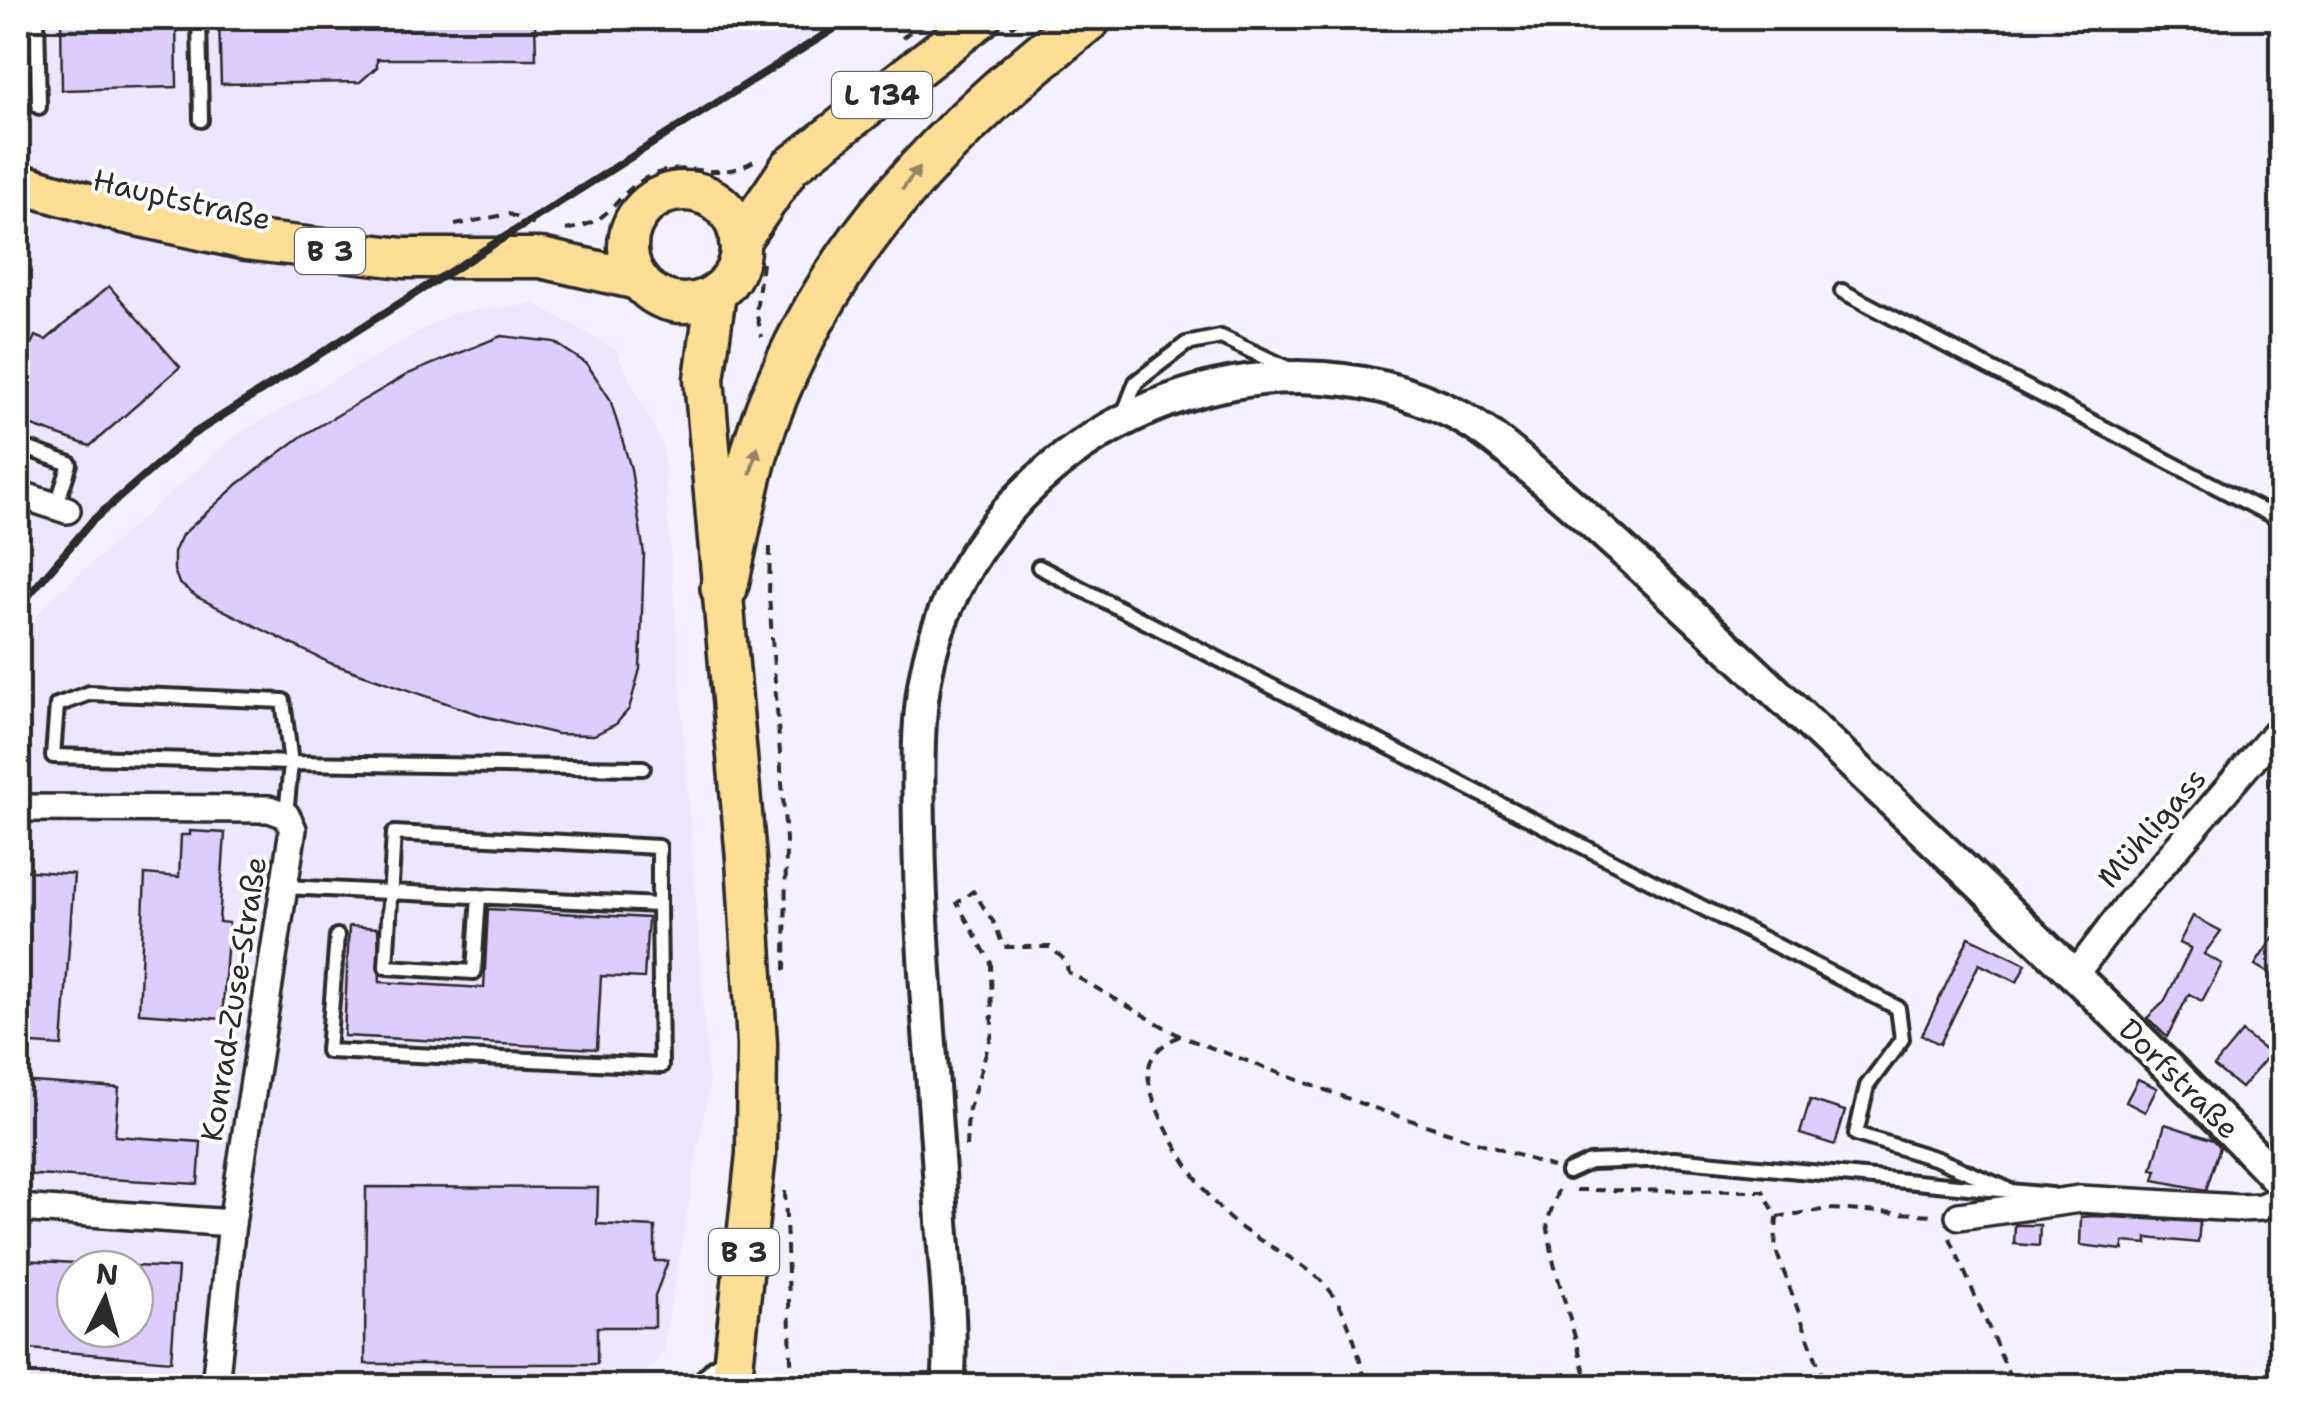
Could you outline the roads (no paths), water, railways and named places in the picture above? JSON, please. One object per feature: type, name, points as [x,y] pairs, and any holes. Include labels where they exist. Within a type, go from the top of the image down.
[{"type":"highway","points":[[724,588],[765,420],[824,298],[928,156],[1000,88],[1088,18]]},
{"type":"main road","name":"Hauptstraße","points":[[18,182],[123,213],[246,240],[403,258],[613,236],[658,197],[681,192],[704,195],[790,168],[981,18]]},
{"type":"main road","name":"Hauptstraße","points":[[548,240],[653,291],[693,302],[716,293],[751,249],[790,168]]},
{"type":"main road","points":[[704,195],[728,214],[751,249]]},
{"type":"main road","points":[[634,221],[628,258],[653,291]]},
{"type":"main road","name":"B 3","points":[[653,291],[704,379]]},
{"type":"main road","name":"B 3","points":[[716,293],[704,379],[724,588],[757,1044],[756,1154],[721,1376]]},
{"type":"street","name":"Dorfstraße","points":[[948,1386],[938,1153],[920,917],[921,695],[938,627],[980,548],[1031,486],[1121,420],[1161,400],[1206,385],[1306,378],[1377,386],[1458,416],[1520,460],[1613,540],[2074,976],[2282,1184]]},
{"type":"street","points":[[18,494],[62,509]]},
{"type":"street","name":"Mühligass","points":[[2074,976],[2126,907],[2282,725]]},
{"type":"street","points":[[18,808],[270,809],[286,816]]},
{"type":"street","name":"Konrad-Zuse-Straße","points":[[215,1386],[232,1223],[293,829],[286,816]]},
{"type":"street","points":[[1959,1216],[2080,1199],[2239,1208],[2262,1207],[2282,1198]]},
{"type":"street","points":[[18,1208],[232,1223]]},
{"type":"lane","points":[[37,18],[39,107]]},
{"type":"lane","points":[[199,18],[201,120]]},
{"type":"lane","points":[[1842,291],[2282,521]]},
{"type":"lane","points":[[1121,420],[1136,382],[1186,344],[1221,338],[1306,378]]},
{"type":"lane","points":[[18,445],[70,464],[62,509]]},
{"type":"lane","points":[[1039,566],[1898,1008],[1902,1039],[1867,1086],[1856,1134],[1937,1159],[2006,1188]]},
{"type":"lane","points":[[286,816],[291,763],[283,701],[90,693],[57,705],[53,756],[291,763],[643,768]]},
{"type":"lane","points":[[337,936],[328,1051],[661,1066],[659,847],[394,833],[386,968],[474,972],[478,896]]},
{"type":"lane","points":[[285,887],[659,905]]},
{"type":"lane","points":[[1568,1172],[1590,1162],[1674,1159],[2006,1188],[2080,1199]]},
{"type":"railway","points":[[18,608],[92,521],[190,436],[851,18]]}]
